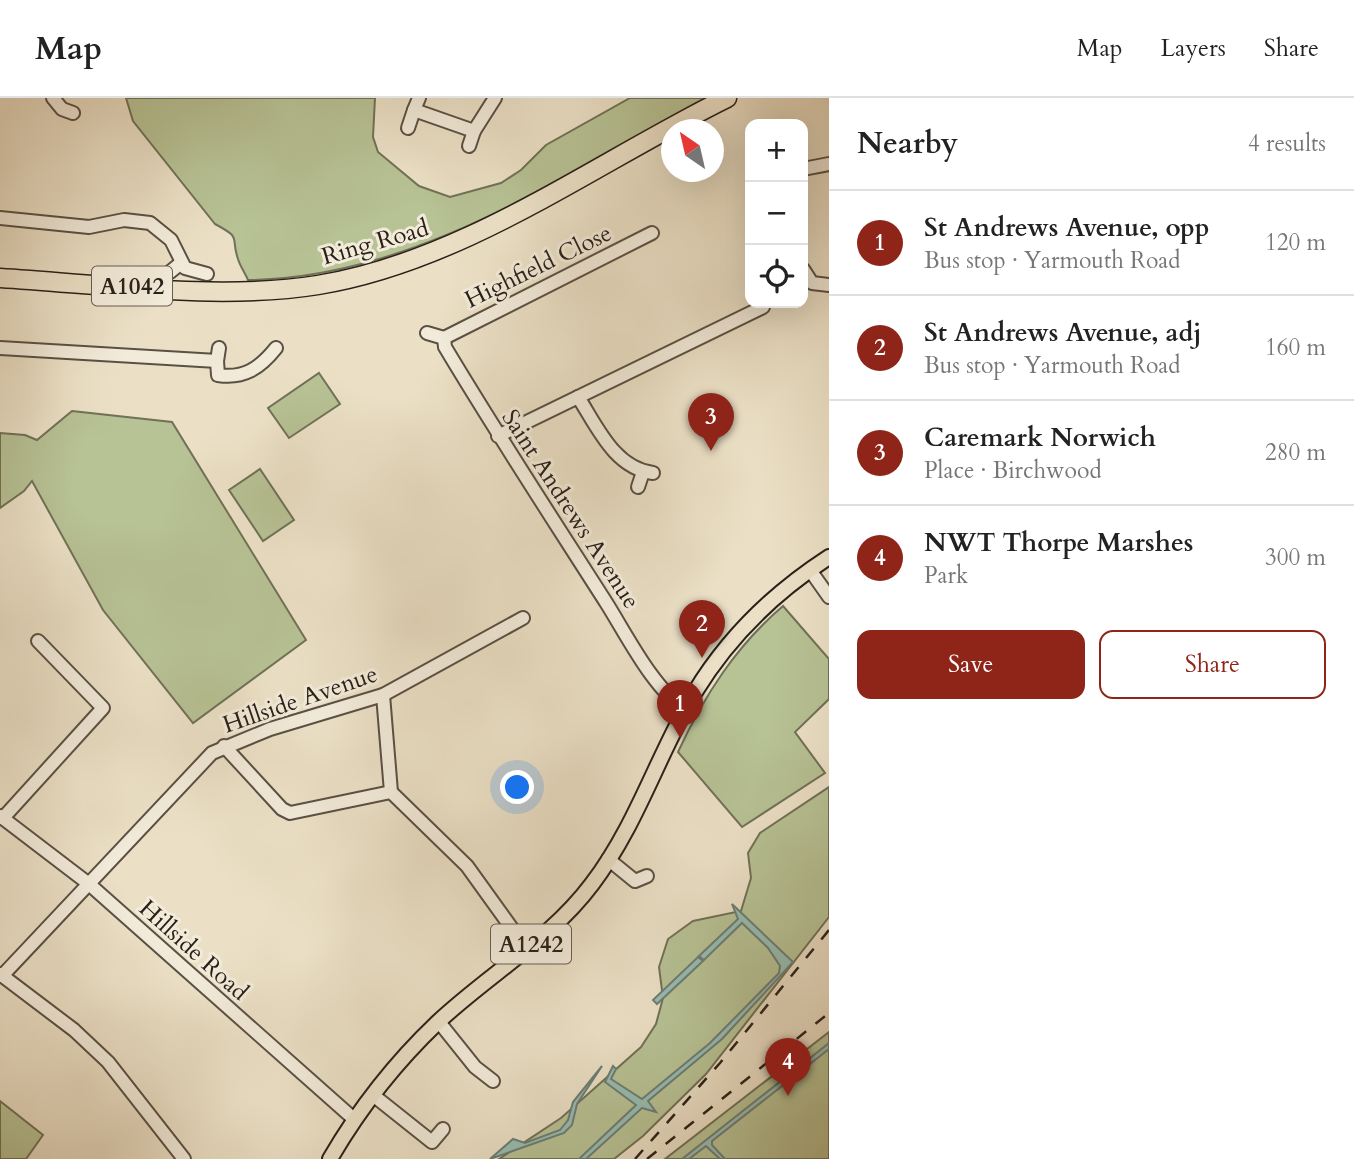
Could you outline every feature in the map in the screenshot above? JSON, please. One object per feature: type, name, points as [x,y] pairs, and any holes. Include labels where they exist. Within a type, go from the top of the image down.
[{"type":"highway","name":"Ring Road","points":[[0,278],[264,290],[321,284],[379,271],[466,237],[727,98]]},
{"type":"main road","name":"A1242","points":[[330,1159],[373,1095],[439,1022],[526,948],[587,890],[640,804],[686,709],[707,674],[743,628],[829,557]]},
{"type":"street","points":[[53,98],[62,109],[73,113]]},
{"type":"street","points":[[469,146],[474,131],[495,98]]},
{"type":"street","points":[[408,128],[416,104],[474,131]]},
{"type":"street","points":[[808,168],[829,164]]},
{"type":"street","points":[[0,218],[89,227],[124,220],[150,223],[171,240],[185,268],[207,274]]},
{"type":"street","name":"Highfield Close","points":[[444,338],[652,233]]},
{"type":"street","points":[[170,272],[181,263]]},
{"type":"street","points":[[808,286],[829,285]]},
{"type":"street","points":[[498,436],[762,308]]},
{"type":"street","points":[[427,333],[444,338]]},
{"type":"street","name":"Saint Andrews Avenue","points":[[444,338],[444,347],[498,436],[667,694],[686,709]]},
{"type":"street","points":[[0,348],[218,354],[218,375],[233,377],[251,372],[276,348]]},
{"type":"street","points":[[578,397],[616,454],[648,472],[638,488]]},
{"type":"street","points":[[810,570],[829,597]]},
{"type":"street","name":"Hillside Avenue","points":[[1,975],[208,756],[224,746],[383,695],[523,618]]},
{"type":"street","points":[[1,817],[103,708],[38,641]]},
{"type":"street","points":[[383,695],[391,792],[467,866],[526,948]]},
{"type":"street","points":[[224,746],[282,809],[290,813],[391,792]]},
{"type":"street","name":"Hillside Road","points":[[1,817],[89,884],[355,1120]]},
{"type":"street","points":[[608,859],[639,881]]},
{"type":"street","points":[[1,975],[74,1030],[108,1062],[184,1159]]},
{"type":"street","points":[[439,1022],[475,1067],[493,1081]]},
{"type":"street","points":[[373,1095],[429,1147],[443,1129]]},
{"type":"green space","points":[[126,98],[375,98],[373,137],[378,152],[419,186],[450,197],[501,183],[521,170],[546,145],[630,98],[705,98],[667,119],[661,119],[661,123],[542,189],[429,242],[370,262],[310,275],[248,280],[239,262],[234,238],[215,224],[133,121]]},
{"type":"green space","points":[[319,373],[340,404],[289,438],[268,408]]},
{"type":"green space","points":[[72,411],[172,422],[306,640],[193,723],[103,610],[32,481],[24,491],[0,508],[0,433],[25,435],[37,440]]},
{"type":"green space","points":[[260,469],[294,520],[263,541],[229,490]]},
{"type":"green space","points":[[783,606],[829,659],[829,699],[795,732],[825,773],[742,827],[678,752],[723,673],[750,638]]},
{"type":"green space","points":[[829,787],[829,917],[706,1074],[643,1136],[614,1159],[499,1159],[561,1118],[641,1047],[656,1024],[663,998],[659,967],[668,939],[693,921],[741,911],[751,878],[748,853],[760,833]]},
{"type":"green space","points":[[829,1032],[829,1159],[665,1159]]},
{"type":"green space","points":[[0,1101],[43,1135],[26,1159],[0,1159]]},
{"type":"water","points":[[732,904],[793,962],[722,1039],[648,1101],[656,1112],[642,1108],[586,1159],[579,1159],[636,1105],[605,1082],[613,1066],[616,1069],[611,1079],[642,1099],[710,1043],[779,973],[780,966],[768,948],[742,923],[704,960],[699,956],[738,919]]},
{"type":"water","points":[[698,957],[703,961],[657,1004],[653,1000]]},
{"type":"water","points":[[829,1043],[829,1049],[712,1141],[712,1145],[725,1159],[720,1159],[706,1146],[689,1159],[682,1159]]},
{"type":"water","points":[[602,1066],[577,1104],[572,1125],[564,1133],[490,1159],[513,1139],[525,1143],[560,1130],[568,1120],[573,1102]]},
{"type":"railway","points":[[635,1159],[720,1063],[829,930]]},
{"type":"railway","points":[[647,1159],[829,1013]]},
{"type":"place","name":"Caremark Norwich","points":[[711,451]]},
{"type":"place","name":"St Andrews Avenue, adj","points":[[702,658]]},
{"type":"place","name":"St Andrews Avenue, opp","points":[[680,738]]},
{"type":"place","name":"NWT Thorpe Marshes","points":[[788,1096]]}]
